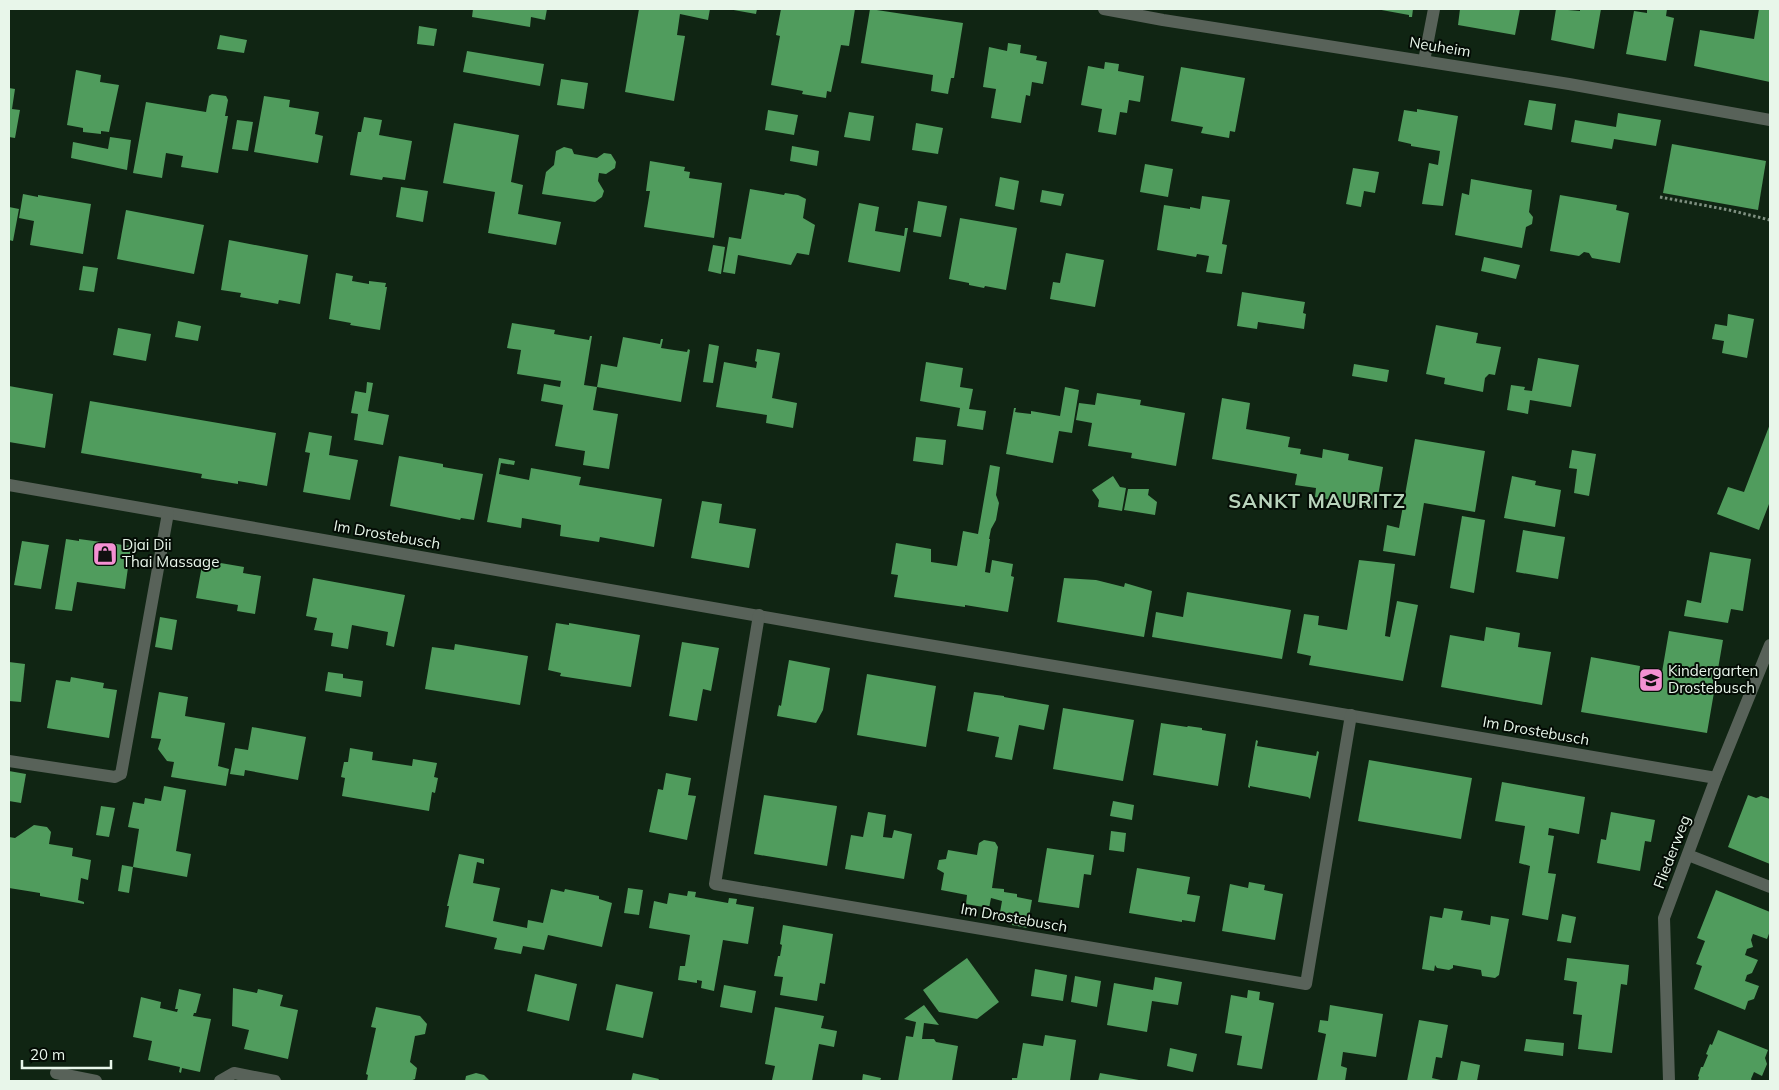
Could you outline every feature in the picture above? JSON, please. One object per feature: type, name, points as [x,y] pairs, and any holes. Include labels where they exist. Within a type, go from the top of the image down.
[{"type":"street","name":"Neuheim","points":[[1104,9],[1569,84],[1770,120]]},
{"type":"street","points":[[1424,61],[1434,9]]},
{"type":"street","name":"Im Drostebusch","points":[[9,485],[868,635],[1716,778]]},
{"type":"street","points":[[9,761],[115,777],[121,774],[168,512]]},
{"type":"street","name":"Im Drostebusch","points":[[760,615],[715,884],[1306,984],[1351,715]]},
{"type":"street","name":"Fliederweg","points":[[1669,1081],[1664,918],[1716,778],[1770,645]]},
{"type":"street","points":[[1688,855],[1770,888]]},
{"type":"street","points":[[56,1073],[96,1081]]},
{"type":"street","points":[[220,1081],[234,1073],[275,1081]]},
{"type":"path","points":[[1660,198],[1729,210],[1770,220]]},
{"type":"building","points":[[473,9],[547,9],[545,20],[531,17],[530,27],[472,17]]},
{"type":"building","points":[[639,9],[710,9],[708,20],[680,14],[677,35],[685,36],[674,101],[625,92]]},
{"type":"building","points":[[728,9],[757,9],[756,14]]},
{"type":"building","points":[[781,9],[855,9],[849,46],[841,45],[831,92],[827,91],[826,98],[802,94],[803,91],[771,85],[780,36],[776,35]]},
{"type":"building","points":[[870,9],[963,23],[954,78],[951,78],[948,94],[931,91],[933,75],[861,63]]},
{"type":"building","points":[[1376,9],[1413,9],[1412,17],[1409,17],[1409,15]]},
{"type":"building","points":[[1460,9],[1520,9],[1515,35],[1458,25]]},
{"type":"building","points":[[1556,9],[1580,11],[1580,9],[1601,9],[1594,49],[1551,40]]},
{"type":"building","points":[[1647,9],[1667,9],[1666,16],[1674,18],[1666,61],[1626,54],[1634,11],[1647,13]]},
{"type":"building","points":[[1759,9],[1770,9],[1770,82],[1694,66],[1700,30],[1754,39]]},
{"type":"building","points":[[419,26],[437,29],[434,46],[417,44]]},
{"type":"building","points":[[220,35],[247,40],[244,53],[217,49]]},
{"type":"building","points":[[1008,43],[1021,45],[1020,53],[1037,56],[1036,60],[1047,62],[1043,84],[1032,82],[1030,96],[1026,95],[1021,123],[991,118],[996,89],[983,87],[989,47],[1007,51]]},
{"type":"building","points":[[467,51],[544,64],[540,86],[463,72]]},
{"type":"building","points":[[1105,62],[1119,64],[1118,71],[1144,76],[1140,102],[1129,100],[1127,113],[1120,112],[1116,135],[1098,132],[1102,109],[1081,105],[1088,66],[1104,69]]},
{"type":"building","points":[[1181,67],[1245,78],[1235,132],[1230,131],[1229,138],[1201,133],[1203,127],[1171,121]]},
{"type":"building","points":[[76,70],[101,75],[100,82],[119,85],[109,132],[101,131],[101,134],[83,132],[83,128],[67,125]]},
{"type":"building","points":[[561,79],[588,83],[584,109],[557,105]]},
{"type":"building","points":[[9,88],[15,89],[12,109],[20,110],[15,138],[9,137]]},
{"type":"building","points":[[212,94],[226,96],[228,100],[225,116],[228,116],[218,173],[181,167],[183,156],[166,153],[162,178],[133,173],[146,102],[206,112],[209,96]]},
{"type":"building","points":[[264,96],[290,100],[289,107],[319,112],[315,134],[323,136],[318,163],[254,152]]},
{"type":"building","points":[[1529,100],[1556,104],[1552,130],[1524,125]]},
{"type":"building","points":[[1417,109],[1458,116],[1443,206],[1422,204],[1429,163],[1438,165],[1440,151],[1411,146],[1411,144],[1398,141],[1404,110],[1417,112]]},
{"type":"building","points":[[768,110],[798,115],[794,135],[765,130]]},
{"type":"building","points":[[849,112],[874,116],[870,141],[844,137]]},
{"type":"building","points":[[1618,113],[1661,120],[1656,146],[1614,139],[1612,149],[1571,142],[1575,120],[1616,127]]},
{"type":"building","points":[[364,117],[382,120],[379,135],[412,141],[405,180],[383,177],[382,180],[350,175],[358,132],[361,132]]},
{"type":"building","points":[[237,120],[253,122],[248,151],[232,149]]},
{"type":"building","points":[[454,123],[519,135],[511,182],[523,185],[518,214],[561,222],[556,245],[488,233],[495,192],[443,183]]},
{"type":"building","points":[[916,123],[943,128],[938,154],[912,150]]},
{"type":"building","points":[[110,137],[131,140],[127,170],[71,158],[73,142],[108,149]]},
{"type":"building","points":[[1672,144],[1766,161],[1758,210],[1663,193]]},
{"type":"building","points":[[792,146],[819,151],[817,166],[790,161]]},
{"type":"building","points":[[564,147],[572,149],[574,154],[597,158],[604,153],[611,154],[616,162],[615,168],[606,174],[599,173],[598,181],[604,191],[602,197],[595,202],[542,194],[546,172],[554,165],[556,151]]},
{"type":"building","points":[[650,161],[685,167],[684,171],[690,172],[689,178],[722,183],[714,238],[644,227],[650,191],[646,191]]},
{"type":"building","points":[[1145,164],[1173,169],[1168,197],[1140,192]]},
{"type":"building","points":[[1353,168],[1379,172],[1375,193],[1364,191],[1361,207],[1346,204]]},
{"type":"building","points":[[1000,177],[1019,181],[1014,210],[995,206]]},
{"type":"building","points":[[1471,179],[1532,190],[1529,212],[1533,217],[1532,224],[1526,227],[1522,248],[1455,235],[1462,193],[1469,195]]},
{"type":"building","points":[[401,187],[428,191],[423,222],[396,217]]},
{"type":"building","points":[[750,189],[784,195],[785,193],[798,195],[806,199],[803,218],[815,225],[809,255],[797,253],[791,265],[738,255],[735,274],[723,272],[729,237],[741,239]]},
{"type":"building","points":[[1042,190],[1064,194],[1061,206],[1040,202]]},
{"type":"building","points":[[23,194],[91,204],[83,254],[30,245],[34,221],[19,218]]},
{"type":"building","points":[[1560,195],[1617,205],[1616,210],[1629,213],[1620,263],[1592,258],[1589,253],[1584,252],[1579,256],[1550,251]]},
{"type":"building","points":[[1202,196],[1230,200],[1222,244],[1227,245],[1222,274],[1206,272],[1209,256],[1197,254],[1196,257],[1157,250],[1164,205],[1200,209]]},
{"type":"building","points":[[918,201],[947,206],[941,237],[913,232]]},
{"type":"building","points":[[859,203],[879,207],[875,231],[904,236],[905,228],[908,228],[900,272],[848,262]]},
{"type":"building","points":[[9,207],[19,209],[13,241],[9,240]]},
{"type":"building","points":[[126,210],[204,225],[194,274],[117,259]]},
{"type":"building","points":[[960,218],[1017,228],[1006,290],[985,286],[984,288],[949,279]]},
{"type":"building","points":[[229,240],[308,255],[300,304],[279,300],[278,304],[240,297],[241,293],[221,290]]},
{"type":"building","points":[[713,245],[725,247],[721,274],[708,271]]},
{"type":"building","points":[[1066,253],[1104,260],[1095,307],[1050,299],[1053,282],[1060,283]]},
{"type":"building","points":[[1484,257],[1520,265],[1516,279],[1481,271]]},
{"type":"building","points":[[83,266],[98,268],[94,292],[79,290]]},
{"type":"building","points":[[336,273],[353,276],[352,281],[369,284],[369,281],[386,283],[380,330],[329,319]]},
{"type":"building","points":[[1242,292],[1305,302],[1303,313],[1306,314],[1304,329],[1258,322],[1257,329],[1237,326]]},
{"type":"building","points":[[1728,314],[1754,319],[1747,358],[1722,353],[1724,341],[1712,339],[1715,324],[1727,326]]},
{"type":"building","points":[[178,321],[201,326],[198,341],[175,337]]},
{"type":"building","points":[[512,323],[555,330],[554,334],[589,340],[590,336],[592,336],[584,385],[597,387],[593,410],[618,414],[609,469],[583,465],[585,451],[555,446],[563,405],[541,401],[544,384],[560,387],[561,381],[517,374],[521,350],[507,348]]},
{"type":"building","points":[[1436,325],[1478,333],[1476,343],[1501,347],[1495,375],[1489,374],[1485,378],[1483,392],[1444,384],[1445,378],[1426,374]]},
{"type":"building","points":[[118,328],[151,334],[146,361],[113,355]]},
{"type":"building","points":[[623,337],[660,344],[661,339],[663,339],[661,348],[687,352],[688,349],[690,350],[681,402],[597,387],[601,364],[617,367]]},
{"type":"building","points":[[709,344],[719,346],[713,383],[703,382]]},
{"type":"building","points":[[757,349],[780,353],[772,398],[797,403],[793,428],[766,423],[767,415],[716,407],[724,362],[756,368]]},
{"type":"building","points":[[1538,358],[1579,365],[1571,407],[1530,400],[1528,414],[1507,410],[1511,385],[1525,387],[1524,390],[1532,391]]},
{"type":"building","points":[[926,362],[963,368],[960,387],[973,389],[969,409],[986,411],[983,430],[957,426],[960,408],[920,401]]},
{"type":"building","points":[[1354,364],[1389,370],[1387,382],[1352,376]]},
{"type":"building","points":[[367,382],[373,383],[368,411],[389,415],[383,445],[354,440],[358,414],[351,413],[355,391],[366,393]]},
{"type":"building","points":[[9,386],[53,394],[45,448],[9,442]]},
{"type":"building","points":[[1065,387],[1079,390],[1072,433],[1059,431],[1053,463],[1006,454],[1014,408],[1016,408],[1015,412],[1031,414],[1031,411],[1060,416]]},
{"type":"building","points":[[1097,393],[1141,400],[1140,405],[1185,413],[1176,466],[1131,458],[1132,453],[1088,446],[1092,423],[1076,420],[1079,403],[1095,405]]},
{"type":"building","points":[[1222,398],[1250,403],[1246,429],[1290,437],[1288,447],[1301,449],[1300,454],[1322,458],[1323,449],[1349,454],[1348,460],[1383,467],[1376,508],[1315,497],[1316,488],[1295,485],[1297,474],[1212,459]]},
{"type":"building","points":[[90,401],[276,433],[267,486],[238,481],[238,484],[201,478],[202,474],[81,453]]},
{"type":"building","points":[[1770,424],[1770,505],[1759,530],[1717,514],[1728,487],[1744,492]]},
{"type":"building","points":[[309,432],[332,436],[329,455],[358,460],[350,500],[303,492],[310,453],[305,452]]},
{"type":"building","points":[[916,437],[946,440],[943,465],[913,461]]},
{"type":"building","points":[[1415,439],[1485,451],[1475,512],[1424,503],[1415,556],[1383,551],[1387,525],[1399,528]]},
{"type":"building","points":[[1572,450],[1596,454],[1589,496],[1574,493],[1577,469],[1569,468]]},
{"type":"building","points":[[399,456],[443,464],[443,467],[483,474],[474,520],[461,518],[460,520],[390,506]]},
{"type":"building","points":[[499,458],[515,461],[514,465],[501,463],[499,474],[529,480],[531,468],[581,477],[579,485],[662,499],[654,547],[600,537],[599,542],[560,536],[561,525],[522,518],[521,528],[487,522]]},
{"type":"building","points":[[990,465],[1000,467],[996,495],[999,503],[996,520],[991,529],[985,572],[990,573],[992,560],[1013,564],[1011,576],[1014,577],[1008,612],[894,597],[898,575],[891,574],[896,543],[931,549],[931,562],[957,566],[963,531],[978,534]]},
{"type":"building","points":[[1113,476],[1120,487],[1126,488],[1122,511],[1098,507],[1099,500],[1092,490]]},
{"type":"building","points":[[1512,476],[1536,481],[1535,485],[1561,490],[1555,527],[1504,518]]},
{"type":"building","points":[[1128,489],[1149,489],[1148,495],[1157,502],[1155,515],[1124,510]]},
{"type":"building","points":[[702,501],[722,504],[719,523],[756,529],[749,568],[691,558]]},
{"type":"building","points":[[1462,516],[1485,520],[1474,593],[1450,588]]},
{"type":"building","points":[[1523,530],[1565,537],[1558,579],[1516,572]]},
{"type":"building","points":[[66,539],[131,546],[125,589],[77,582],[72,611],[55,609]]},
{"type":"building","points":[[22,541],[49,545],[41,589],[14,585]]},
{"type":"building","points":[[1710,552],[1751,559],[1743,611],[1731,609],[1728,623],[1684,616],[1687,600],[1701,603]]},
{"type":"building","points":[[203,560],[244,567],[243,573],[261,576],[255,614],[237,611],[238,605],[196,598]]},
{"type":"building","points":[[1359,560],[1395,564],[1385,636],[1390,637],[1397,601],[1418,605],[1403,681],[1309,665],[1311,656],[1297,653],[1304,614],[1319,616],[1318,625],[1347,630]]},
{"type":"building","points":[[313,578],[405,595],[394,647],[386,645],[388,632],[352,625],[348,649],[331,646],[333,633],[314,630],[317,618],[306,616]]},
{"type":"building","points":[[1064,578],[1096,580],[1124,587],[1125,583],[1152,591],[1144,637],[1057,622]]},
{"type":"building","points":[[1187,592],[1291,610],[1282,659],[1152,637],[1156,612],[1183,617]]},
{"type":"building","points":[[160,617],[177,620],[172,650],[155,647]]},
{"type":"building","points":[[556,623],[569,625],[569,623],[640,635],[631,687],[560,676],[561,673],[548,670]]},
{"type":"building","points":[[1486,627],[1520,633],[1518,647],[1551,652],[1542,705],[1441,687],[1450,635],[1484,641]]},
{"type":"building","points":[[1669,631],[1723,640],[1707,733],[1581,712],[1591,657],[1640,666],[1639,674],[1661,678]]},
{"type":"building","points":[[682,642],[719,648],[711,691],[703,689],[697,721],[669,716]]},
{"type":"building","points":[[455,644],[528,656],[520,705],[425,689],[432,647],[454,650]]},
{"type":"building","points":[[789,660],[830,668],[823,710],[816,723],[777,716],[779,705],[781,706]]},
{"type":"building","points":[[9,662],[25,664],[21,702],[9,701]]},
{"type":"building","points":[[328,672],[343,674],[343,678],[363,681],[361,697],[325,691]]},
{"type":"building","points":[[867,674],[936,686],[926,747],[857,735]]},
{"type":"building","points":[[71,677],[104,683],[103,688],[117,690],[109,738],[47,728],[56,680],[70,682]]},
{"type":"building","points":[[159,692],[188,697],[185,716],[225,723],[218,766],[229,769],[226,786],[171,777],[174,762],[167,761],[158,749],[161,739],[151,738]]},
{"type":"building","points":[[974,692],[1049,705],[1044,730],[1019,725],[1012,760],[995,757],[999,737],[967,731]]},
{"type":"building","points":[[1063,708],[1134,720],[1123,781],[1053,769]]},
{"type":"building","points":[[1161,723],[1202,728],[1202,730],[1226,734],[1218,786],[1153,775]]},
{"type":"building","points":[[252,727],[306,737],[298,780],[245,770],[244,776],[230,774],[235,748],[248,750]]},
{"type":"building","points":[[1256,740],[1258,741],[1257,746],[1316,756],[1317,751],[1319,752],[1310,799],[1308,797],[1248,787]]},
{"type":"building","points":[[350,748],[373,752],[372,760],[412,766],[413,759],[437,763],[434,777],[438,778],[435,793],[432,792],[429,811],[342,796],[345,778],[341,777],[344,762],[348,762]]},
{"type":"building","points":[[1369,760],[1472,778],[1461,839],[1358,821]]},
{"type":"building","points":[[9,771],[26,774],[21,803],[9,801]]},
{"type":"building","points":[[666,773],[691,778],[688,795],[696,796],[687,840],[649,832],[658,789],[663,790]]},
{"type":"building","points":[[1502,782],[1585,797],[1579,834],[1549,828],[1548,835],[1554,836],[1548,873],[1556,874],[1548,920],[1522,915],[1530,866],[1519,863],[1525,826],[1495,821]]},
{"type":"building","points":[[164,786],[186,790],[176,851],[191,854],[187,877],[133,867],[139,829],[128,827],[133,802],[144,804],[145,798],[161,801]]},
{"type":"building","points":[[764,795],[837,806],[827,866],[754,854]]},
{"type":"building","points":[[1748,795],[1756,798],[1761,796],[1770,799],[1770,864],[1728,847]]},
{"type":"building","points":[[1113,801],[1134,805],[1132,820],[1110,816]]},
{"type":"building","points":[[101,806],[115,808],[109,837],[96,835]]},
{"type":"building","points":[[868,812],[886,815],[883,837],[892,838],[894,830],[912,834],[904,879],[845,869],[851,835],[863,837]]},
{"type":"building","points":[[1611,812],[1655,820],[1651,842],[1645,841],[1640,871],[1597,863],[1601,839],[1606,840]]},
{"type":"building","points":[[34,825],[47,827],[51,832],[49,844],[73,848],[72,856],[91,860],[88,880],[81,878],[78,900],[84,902],[84,904],[40,896],[40,893],[9,888],[9,837],[15,838]]},
{"type":"building","points":[[1111,831],[1126,833],[1124,852],[1109,850]]},
{"type":"building","points":[[984,840],[995,842],[998,847],[992,888],[1004,889],[1004,892],[1017,894],[1017,897],[1032,900],[1027,928],[1012,925],[1013,921],[999,918],[1002,901],[991,898],[989,908],[966,904],[967,895],[941,890],[944,873],[937,869],[939,860],[946,859],[948,850],[977,855],[979,843]]},
{"type":"building","points":[[1047,848],[1094,855],[1091,875],[1084,874],[1079,908],[1038,902]]},
{"type":"building","points":[[459,854],[484,859],[484,864],[477,862],[473,883],[500,888],[493,921],[527,928],[528,920],[543,923],[551,889],[564,892],[565,889],[599,896],[599,899],[612,903],[602,947],[548,935],[544,950],[523,946],[521,954],[494,949],[497,938],[445,927],[449,906],[447,906]]},
{"type":"building","points":[[122,865],[133,867],[129,893],[118,891]]},
{"type":"building","points":[[1137,868],[1190,877],[1187,894],[1200,896],[1195,922],[1182,920],[1182,922],[1129,913]]},
{"type":"building","points":[[1249,882],[1265,885],[1264,890],[1283,894],[1275,940],[1222,931],[1230,884],[1248,888]]},
{"type":"building","points":[[628,888],[643,890],[639,915],[624,913]]},
{"type":"building","points":[[1716,890],[1770,912],[1770,931],[1767,939],[1753,934],[1751,940],[1753,947],[1747,949],[1745,955],[1758,960],[1752,973],[1747,975],[1745,981],[1759,986],[1754,999],[1748,1001],[1745,1010],[1694,989],[1702,966],[1696,964],[1705,941],[1697,938]]},
{"type":"building","points":[[688,891],[696,892],[695,897],[728,903],[729,898],[737,899],[736,904],[754,907],[748,944],[723,940],[714,991],[701,988],[702,981],[697,980],[697,983],[678,980],[680,966],[685,966],[690,935],[649,928],[654,901],[667,904],[669,893],[687,896]]},
{"type":"building","points":[[1444,908],[1463,911],[1461,920],[1490,925],[1491,916],[1509,919],[1499,975],[1495,978],[1482,976],[1481,970],[1453,965],[1453,968],[1449,970],[1437,968],[1435,965],[1434,971],[1422,969],[1430,916],[1442,918]]},
{"type":"building","points":[[1562,914],[1576,917],[1571,943],[1557,941]]},
{"type":"building","points":[[783,925],[833,934],[825,984],[820,983],[817,1001],[780,995],[783,977],[774,976],[782,945],[780,944]]},
{"type":"building","points":[[967,958],[999,1002],[977,1019],[939,1012],[923,990]]},
{"type":"building","points":[[1567,958],[1629,965],[1627,985],[1621,984],[1612,1053],[1578,1049],[1582,1015],[1573,1014],[1577,982],[1564,980]]},
{"type":"building","points":[[1035,969],[1067,975],[1063,1001],[1031,996]]},
{"type":"building","points":[[535,974],[577,984],[569,1021],[527,1011]]},
{"type":"building","points":[[1075,976],[1101,981],[1097,1007],[1071,1002]]},
{"type":"building","points":[[1155,977],[1182,982],[1178,1005],[1152,1001],[1147,1032],[1107,1025],[1114,983],[1153,990]]},
{"type":"building","points":[[616,984],[653,992],[643,1038],[606,1030]]},
{"type":"building","points":[[724,985],[756,991],[752,1013],[720,1007]]},
{"type":"building","points":[[233,988],[257,993],[258,989],[283,995],[280,1006],[298,1010],[288,1059],[244,1049],[249,1030],[232,1026]]},
{"type":"building","points":[[179,989],[201,994],[196,1013],[193,1016],[211,1019],[200,1072],[182,1068],[181,1073],[179,1072],[180,1067],[148,1060],[152,1041],[133,1037],[141,997],[161,1002],[160,1008],[177,1012],[178,1009],[175,1009]]},
{"type":"building","points":[[1248,990],[1260,992],[1259,1000],[1274,1003],[1262,1069],[1237,1065],[1242,1036],[1225,1033],[1231,995],[1247,998]]},
{"type":"building","points":[[924,1005],[939,1025],[924,1023],[922,1039],[934,1039],[936,1042],[958,1046],[952,1081],[898,1081],[906,1036],[913,1037],[916,1022],[904,1019]]},
{"type":"building","points":[[1330,1005],[1383,1014],[1376,1057],[1343,1052],[1341,1066],[1347,1068],[1345,1081],[1317,1081],[1326,1034],[1318,1032],[1320,1020],[1328,1021]]},
{"type":"building","points":[[376,1007],[420,1016],[427,1024],[425,1034],[415,1036],[410,1062],[417,1068],[415,1079],[410,1081],[367,1081],[368,1075],[366,1074],[376,1028],[371,1027]]},
{"type":"building","points":[[775,1007],[824,1016],[821,1028],[837,1031],[834,1047],[819,1044],[812,1081],[772,1080],[775,1066],[765,1064]]},
{"type":"building","points":[[1419,1020],[1448,1025],[1442,1058],[1436,1057],[1432,1078],[1445,1081],[1407,1081]]},
{"type":"building","points":[[1718,1030],[1768,1050],[1765,1058],[1767,1064],[1762,1076],[1754,1072],[1752,1081],[1698,1081],[1701,1067],[1703,1067],[1708,1055],[1706,1054]]},
{"type":"building","points":[[1045,1035],[1076,1040],[1070,1081],[1012,1081],[1012,1078],[1017,1078],[1023,1043],[1043,1046]]},
{"type":"building","points":[[1526,1039],[1564,1043],[1563,1056],[1524,1051]]},
{"type":"building","points":[[1170,1048],[1197,1054],[1193,1072],[1167,1066]]},
{"type":"building","points":[[1461,1061],[1480,1065],[1477,1081],[1457,1081]]},
{"type":"building","points":[[476,1073],[484,1075],[490,1081],[465,1081],[466,1076]]},
{"type":"building","points":[[633,1073],[659,1079],[658,1081],[631,1081]]},
{"type":"building","points":[[1100,1073],[1139,1080],[1139,1081],[1098,1081]]},
{"type":"building","points":[[863,1074],[881,1078],[880,1081],[862,1081]]},
{"type":"place","name":"Djai Dii Thai Massage","points":[[105,554]]},
{"type":"place","name":"Kindergarten Drostebusch","points":[[1651,680]]},
{"type":"district","name":"SANKT MAURITZ","points":[[1317,501]]}]
